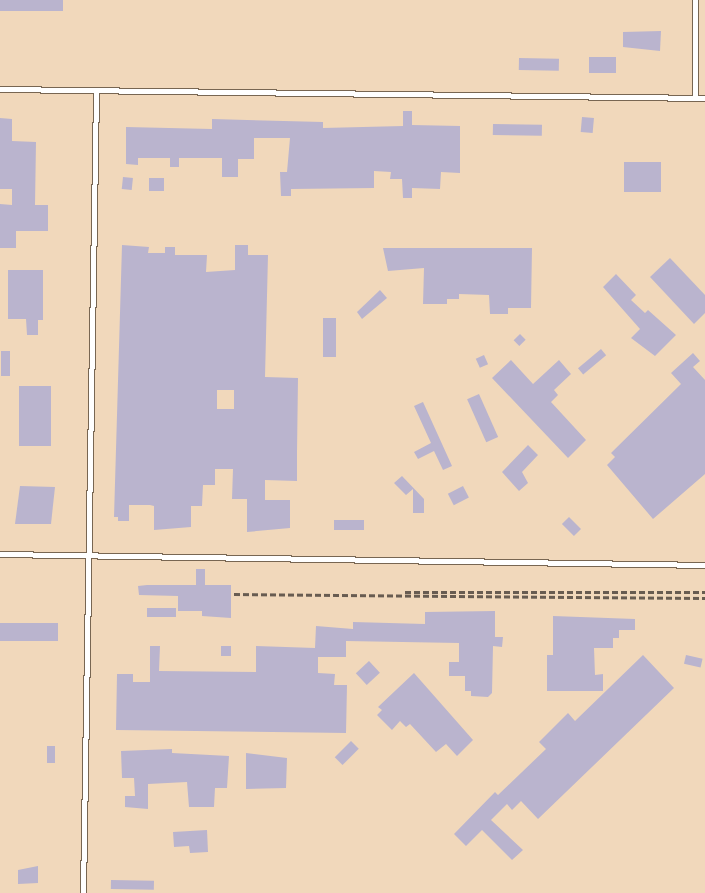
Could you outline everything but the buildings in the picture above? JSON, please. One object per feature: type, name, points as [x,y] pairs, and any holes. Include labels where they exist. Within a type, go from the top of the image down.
[{"type":"lane","points":[[695,0],[695,97]]},
{"type":"lane","points":[[0,89],[705,98]]},
{"type":"lane","points":[[83,893],[96,90]]},
{"type":"lane","points":[[0,554],[705,565]]},
{"type":"shaded area","points":[[0,0],[705,0],[705,893],[0,893]]},
{"type":"railway","points":[[405,592],[705,592]]},
{"type":"railway","points":[[234,594],[705,598]]}]
